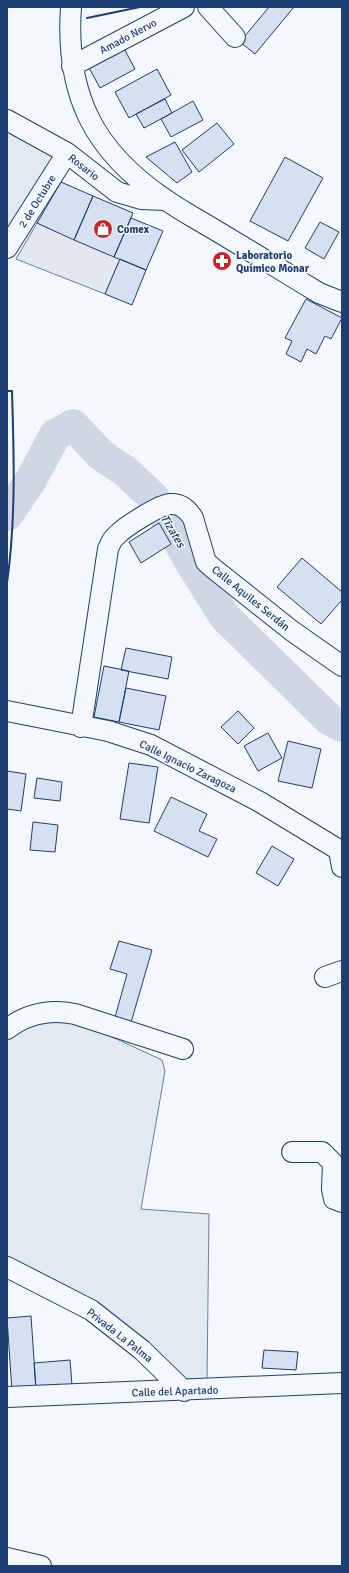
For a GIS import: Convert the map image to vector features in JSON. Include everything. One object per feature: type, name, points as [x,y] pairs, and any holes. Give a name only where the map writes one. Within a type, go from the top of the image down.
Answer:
[{"type":"street","points":[[71,7],[69,35],[72,66],[81,100],[88,117],[100,137],[119,161],[165,200],[319,293],[342,302]]},
{"type":"street","name":"Amado Nervo","points":[[72,66],[184,7]]},
{"type":"street","points":[[208,7],[235,37]]},
{"type":"street","name":"Rosario","points":[[7,120],[67,153],[117,192],[141,199],[165,200]]},
{"type":"street","name":"2 de Octubre","points":[[7,248],[67,153]]},
{"type":"street","name":"Calle Aquiles Serdán","points":[[81,727],[108,549],[117,535],[165,505],[176,504],[186,509],[190,514],[193,518],[206,562],[214,570],[292,631],[342,666]]},
{"type":"street","name":"Calle Ignacio Zaragoza","points":[[7,711],[81,727],[108,731],[151,745],[260,802],[341,856]]},
{"type":"street","points":[[7,1029],[28,1016],[42,1013],[64,1012],[75,1014],[183,1049]]},
{"type":"street","points":[[292,1152],[322,1152],[334,1163],[332,1189],[334,1199],[342,1202]]},
{"type":"street","name":"Privada La Palma","points":[[7,1268],[91,1310],[142,1350],[184,1391]]},
{"type":"street","name":"Calle del Apartado","points":[[7,1398],[342,1383]]},
{"type":"street","points":[[7,1558],[42,1566]]},
{"type":"shaded area","points":[[7,129],[59,157],[7,236]]},
{"type":"shaded area","points":[[37,223],[120,259],[105,294],[16,259]]},
{"type":"shaded area","points":[[44,1020],[84,1024],[162,1060],[165,1071],[141,1209],[209,1214],[207,1381],[180,1378],[7,1261],[7,1036]]},
{"type":"building","points":[[269,7],[294,7],[255,54],[240,42]]},
{"type":"building","points":[[122,45],[135,69],[100,88],[87,64]]},
{"type":"building","points":[[157,69],[171,95],[129,118],[115,92]]},
{"type":"building","points":[[165,99],[172,113],[144,128],[136,114]]},
{"type":"building","points":[[193,101],[203,120],[171,137],[161,119]]},
{"type":"building","points":[[217,123],[234,144],[199,172],[182,150]]},
{"type":"building","points":[[175,142],[192,172],[177,183],[146,157]]},
{"type":"building","points":[[285,157],[323,178],[288,241],[250,221]]},
{"type":"building","points":[[61,182],[93,196],[74,240],[37,223]]},
{"type":"building","name":"Comex","points":[[93,196],[133,213],[114,257],[74,240]]},
{"type":"building","points":[[131,218],[163,231],[146,270],[114,257]]},
{"type":"building","points":[[320,222],[339,232],[324,259],[305,248]]},
{"type":"building","points":[[120,259],[146,270],[132,305],[105,294]]},
{"type":"building","points":[[306,299],[342,318],[331,339],[325,336],[316,354],[307,349],[301,362],[286,354],[292,341],[285,338]]},
{"type":"building","points":[[159,523],[171,544],[141,563],[129,542]]},
{"type":"building","points":[[302,558],[342,592],[342,600],[321,624],[277,587]]},
{"type":"building","points":[[126,648],[172,657],[168,679],[121,670]]},
{"type":"building","points":[[104,666],[129,671],[119,722],[94,717]]},
{"type":"building","points":[[126,688],[166,696],[159,730],[119,722]]},
{"type":"building","points":[[238,711],[254,728],[238,744],[221,727]]},
{"type":"building","points":[[268,733],[282,758],[258,771],[244,746]]},
{"type":"building","points":[[288,741],[321,749],[312,788],[278,781]]},
{"type":"building","points":[[129,763],[158,767],[149,823],[120,819]]},
{"type":"building","points":[[7,771],[26,774],[21,811],[7,809]]},
{"type":"building","points":[[37,778],[62,782],[60,801],[34,798]]},
{"type":"building","points":[[171,797],[207,814],[199,831],[217,839],[208,857],[154,831]]},
{"type":"building","points":[[33,822],[58,825],[55,852],[30,850]]},
{"type":"building","points":[[272,846],[294,859],[278,886],[256,873]]},
{"type":"building","points":[[119,941],[152,950],[130,1026],[114,1021],[127,974],[110,969]]},
{"type":"building","points":[[31,1316],[36,1389],[12,1391],[7,1318]]},
{"type":"building","points":[[264,1350],[298,1352],[296,1370],[262,1368]]},
{"type":"building","points":[[70,1360],[72,1385],[36,1389],[34,1363]]},
{"type":"waterway","name":"Tizates","points":[[7,515],[31,480],[55,435],[73,425],[101,455],[125,471],[153,497],[191,563],[225,617],[330,720],[342,726]]},
{"type":"wall","points":[[87,18],[140,7]]},
{"type":"wall","points":[[7,391],[12,391],[14,463],[12,535],[7,583]]},
{"type":"place","name":"Comex","points":[[103,229]]},
{"type":"place","name":"Laboratorio Químico Monar","points":[[222,261]]}]
